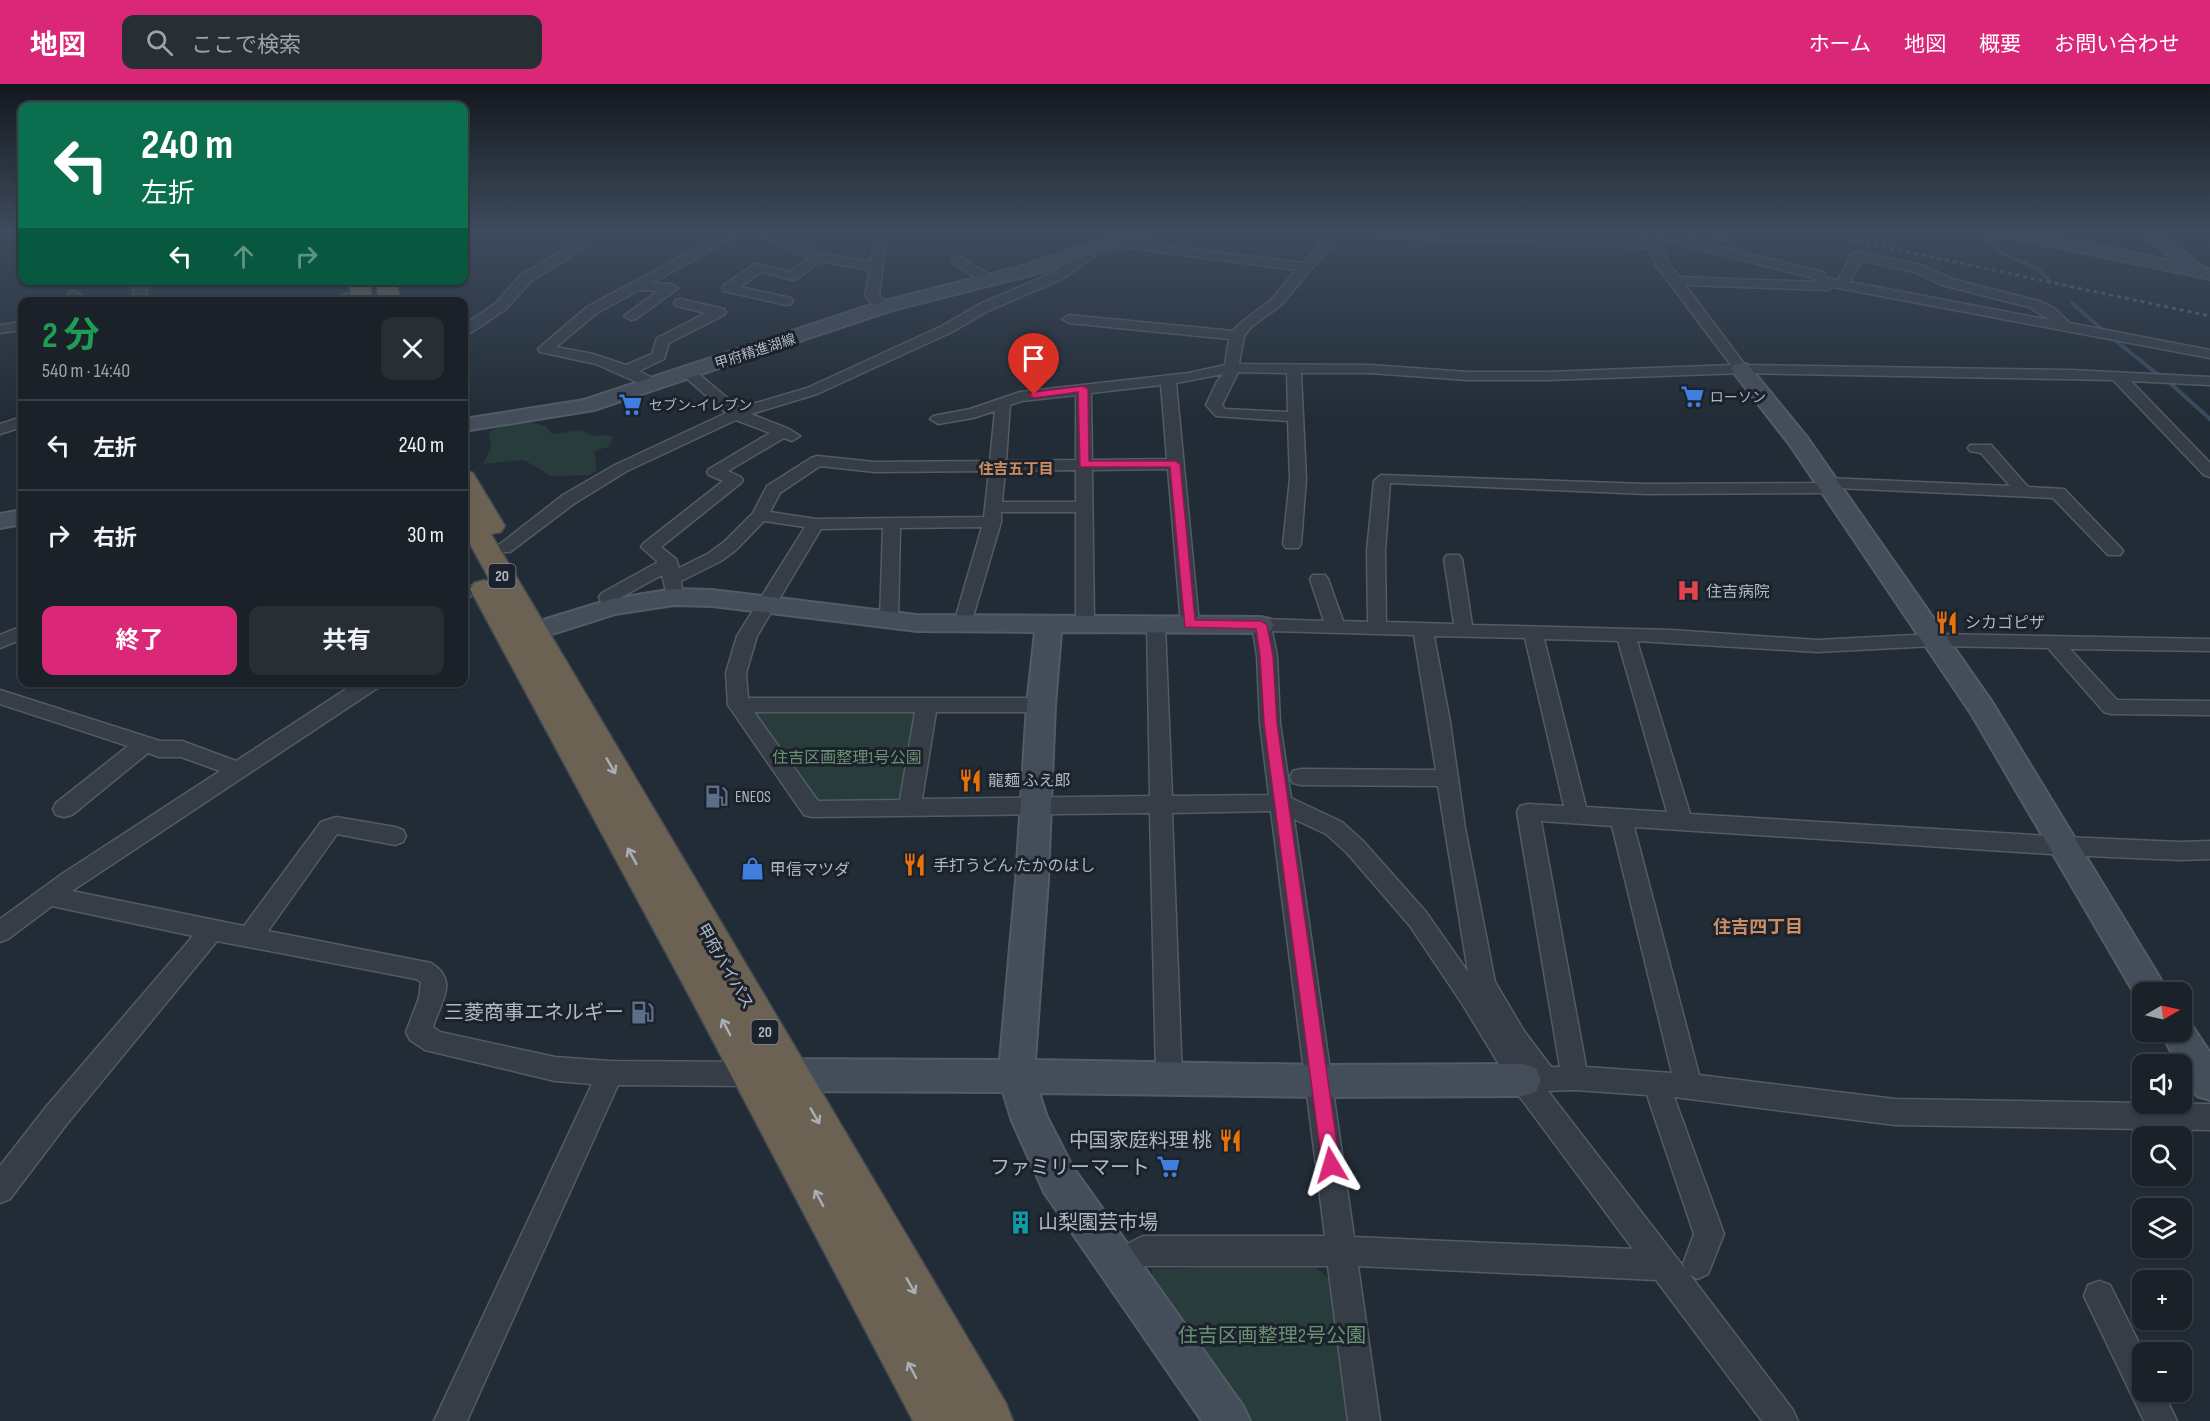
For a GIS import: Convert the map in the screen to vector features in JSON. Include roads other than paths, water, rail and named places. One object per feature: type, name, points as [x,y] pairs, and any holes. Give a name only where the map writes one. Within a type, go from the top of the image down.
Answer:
[{"type":"highway","points":[[468,485],[504,548],[537,640]]},
{"type":"highway","name":"甲府バイパス","points":[[468,517],[537,640],[571,720],[752,1074],[939,1421]]},
{"type":"highway","name":"甲府バイパス","points":[[468,557],[537,640]]},
{"type":"highway","points":[[468,597],[516,682],[571,720]]},
{"type":"highway","name":"甲府バイパス","points":[[571,720],[791,1076],[988,1421]]},
{"type":"street","points":[[468,328],[501,306],[513,292]]},
{"type":"street","points":[[623,292],[592,310],[545,349],[604,361],[628,370],[655,385]]},
{"type":"street","points":[[631,316],[666,292]]},
{"type":"street","points":[[748,292],[786,301]]},
{"type":"street","points":[[873,292],[872,296],[883,307]]},
{"type":"street","name":"甲府精進湖線","points":[[468,424],[587,406],[883,307],[940,292]]},
{"type":"street","points":[[504,548],[569,499],[621,468],[736,414],[812,391],[947,329],[983,308],[1019,292]]},
{"type":"street","points":[[1283,292],[1276,302],[1246,324],[1237,336],[1234,344],[1233,368],[1214,405],[1221,413],[1295,417]]},
{"type":"street","points":[[1684,292],[1798,441],[1982,709],[2145,982]]},
{"type":"street","points":[[1945,292],[2066,327],[2210,354]]},
{"type":"street","points":[[1986,292],[2042,307],[2066,327]]},
{"type":"street","points":[[628,370],[659,356],[662,341],[719,312],[681,303]]},
{"type":"street","points":[[1069,319],[1237,336]]},
{"type":"street","points":[[0,329],[18,327]]},
{"type":"street","points":[[938,419],[973,413],[1020,397],[1168,380],[1233,368],[1370,369],[1515,376],[1741,369],[2209,381]]},
{"type":"street","points":[[1292,544],[1298,479],[1294,368]]},
{"type":"street","points":[[689,373],[736,414],[788,434],[715,472],[735,480],[650,547],[672,580],[712,598],[890,621],[1261,625],[1533,632],[1722,638],[1817,646],[1934,640],[2210,645]]},
{"type":"street","points":[[2118,377],[2210,472]]},
{"type":"street","points":[[1168,380],[1190,624]]},
{"type":"street","points":[[1083,389],[1085,623]]},
{"type":"street","points":[[963,622],[993,514],[1003,402]]},
{"type":"street","points":[[0,429],[18,423]]},
{"type":"street","points":[[1976,448],[1985,448],[2024,492]]},
{"type":"street","points":[[537,640],[672,580],[715,557],[730,546],[759,515],[773,490],[817,461],[875,467],[1175,464]]},
{"type":"street","points":[[1377,628],[1376,551],[1382,481],[1387,478],[1646,489],[1829,486],[2058,492],[2114,551]]},
{"type":"street","points":[[759,515],[816,524],[892,522],[1085,507]]},
{"type":"street","points":[[0,521],[18,518]]},
{"type":"street","points":[[890,621],[892,522]]},
{"type":"street","points":[[816,524],[747,636],[736,673],[738,705],[812,809],[1281,803],[1334,828],[1356,847],[1418,919],[1663,1265],[1782,1421]]},
{"type":"street","points":[[1453,559],[1464,631]]},
{"type":"street","points":[[1319,579],[1336,627]]},
{"type":"street","points":[[612,607],[608,597],[672,580]]},
{"type":"street","points":[[1049,624],[1041,705],[1016,1077],[1029,1121],[1058,1179],[1228,1421]]},
{"type":"street","points":[[1156,624],[1169,1077]]},
{"type":"street","points":[[1261,625],[1267,656],[1270,723],[1364,1421]]},
{"type":"street","points":[[1423,630],[1440,722],[1446,778],[1483,984],[1515,1039],[1534,1080]]},
{"type":"street","points":[[1533,632],[1576,815]]},
{"type":"street","points":[[0,642],[18,635]]},
{"type":"street","points":[[1626,635],[1681,821]]},
{"type":"street","points":[[2053,642],[2078,671],[2090,680],[2111,706],[2210,708]]},
{"type":"street","points":[[0,932],[70,880],[364,687]]},
{"type":"street","points":[[0,697],[159,749],[182,749],[238,770]]},
{"type":"street","points":[[909,809],[927,704]]},
{"type":"street","points":[[738,705],[1041,705]]},
{"type":"street","points":[[64,809],[145,744]]},
{"type":"street","points":[[1301,777],[1446,778]]},
{"type":"street","points":[[1575,1078],[1528,812],[2065,846],[2180,851],[2210,849]]},
{"type":"street","points":[[1621,818],[1689,1086]]},
{"type":"street","points":[[250,937],[329,828],[336,825],[395,836]]},
{"type":"street","points":[[49,896],[422,970],[433,977],[433,989],[431,1002],[419,1022],[419,1032],[434,1042],[555,1069],[609,1073],[1169,1077],[1320,1082],[1575,1078],[1689,1086],[1895,1112],[2210,1117]]},
{"type":"street","points":[[2,1184],[212,930]]},
{"type":"street","points":[[2183,1042],[2210,1084]]},
{"type":"street","points":[[450,1421],[609,1073]]},
{"type":"street","points":[[1656,1083],[1709,1234],[1698,1264]]},
{"type":"street","points":[[1117,1264],[1143,1251],[1342,1251],[1663,1265]]},
{"type":"street","points":[[2099,1296],[2132,1363]]},
{"type":"street","points":[[2151,1402],[2160,1421]]},
{"type":"waterway","points":[[2072,303],[2104,331]]},
{"type":"waterway","points":[[2116,341],[2161,377]]},
{"type":"waterway","points":[[2170,383],[2210,419]]},
{"type":"railway","points":[[2099,292],[2210,316]]},
{"type":"place","name":"ローソン","points":[[1692,397]]},
{"type":"place","name":"セブン-イレブン","points":[[631,405]]},
{"type":"place","name":"住吉病院","points":[[1688,591]]},
{"type":"place","name":"シカゴピザ","points":[[1947,622]]},
{"type":"place","name":"龍麺 ふえ郎","points":[[970,780]]},
{"type":"place","name":"ENEOS","points":[[717,796]]},
{"type":"place","name":"手打うどん たかのはし","points":[[915,865]]},
{"type":"place","name":"甲信マツダ","points":[[752,869]]},
{"type":"place","name":"三菱商事エネルギー","points":[[642,1012]]},
{"type":"place","name":"中国家庭料理 桃","points":[[1230,1140]]},
{"type":"place","name":"ファミリーマート","points":[[1168,1167]]},
{"type":"place","name":"山梨園芸市場","points":[[1020,1222]]},
{"type":"district","name":"住吉五丁目","points":[[1016,469]]},
{"type":"district","name":"住吉四丁目","points":[[1758,927]]},
{"type":"park label","name":"住吉区画整理1号公園","points":[[847,757]]},
{"type":"park label","name":"住吉区画整理2号公園","points":[[1272,1335]]}]
